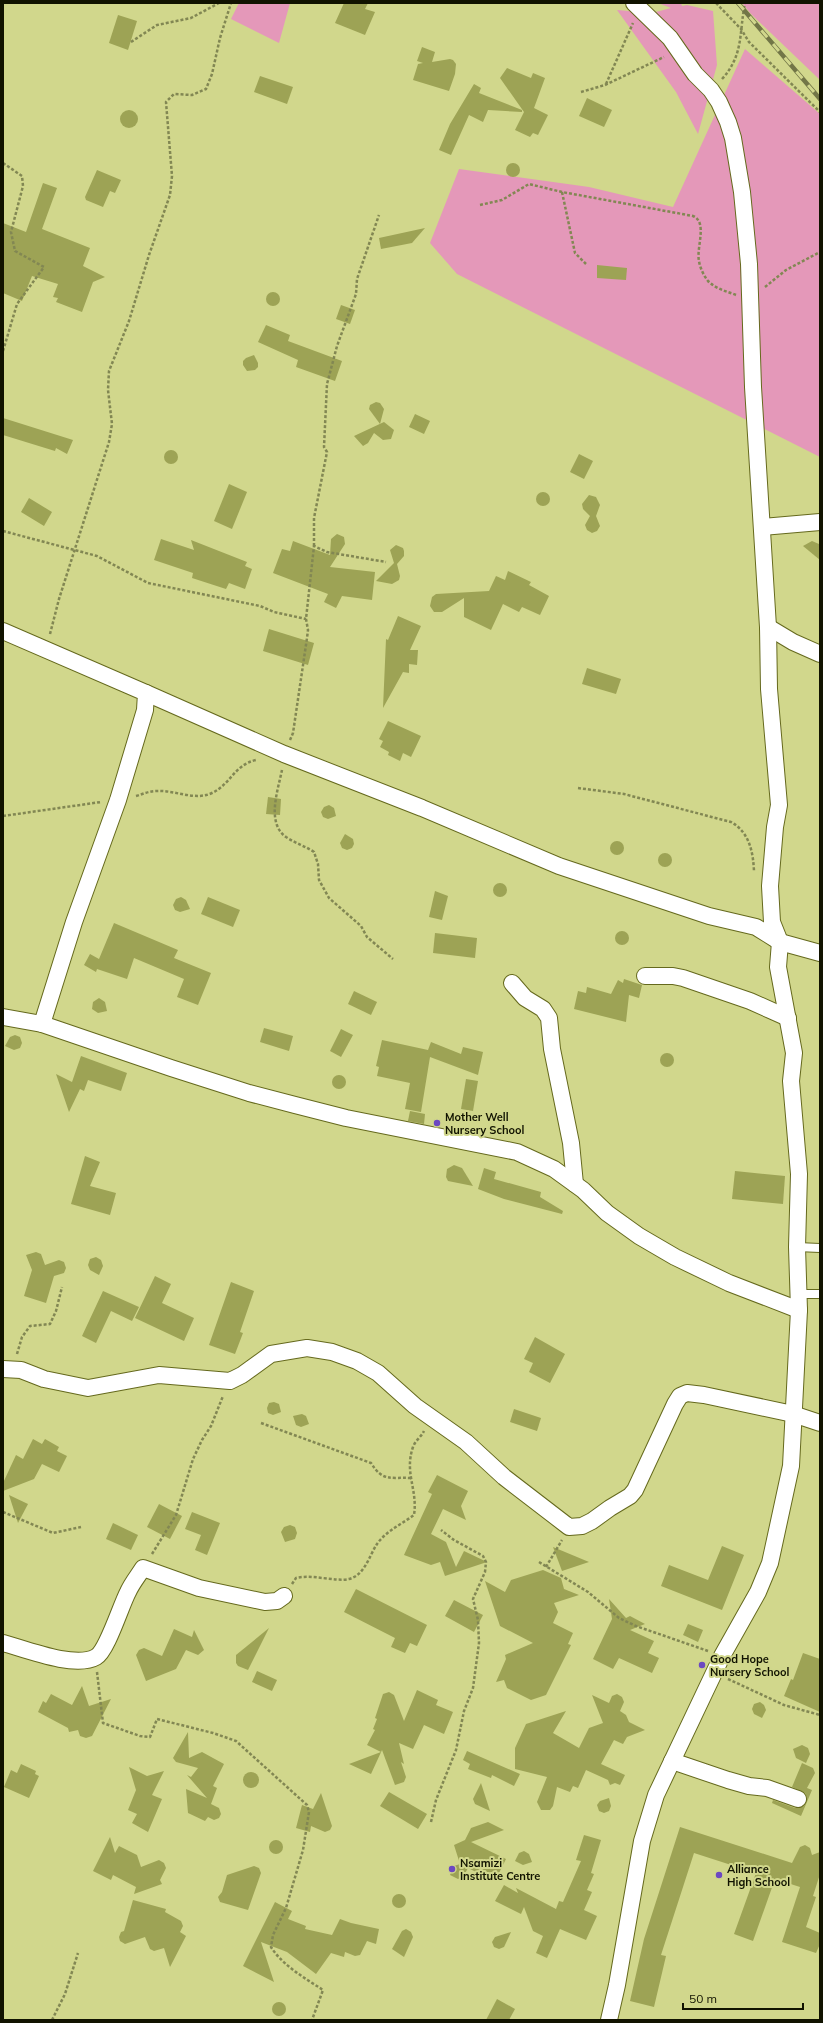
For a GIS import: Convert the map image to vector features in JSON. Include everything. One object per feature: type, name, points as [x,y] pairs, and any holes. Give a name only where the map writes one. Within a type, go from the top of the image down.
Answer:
[{"type":"street","points":[[609,2020],[642,1841],[656,1795],[714,1672],[758,1592],[770,1564],[791,1466],[799,1310],[797,1247],[799,1174],[791,1081],[794,1053],[778,967],[780,942],[772,922],[770,886],[779,805],[769,689],[768,626],[753,387],[749,264],[742,192],[733,138],[728,122],[711,90],[695,74],[679,50],[658,24],[637,5]]},
{"type":"street","points":[[762,526],[820,522]]},
{"type":"street","points":[[768,626],[793,642],[820,654]]},
{"type":"street","points":[[3,631],[284,754],[422,808],[559,866],[709,916],[756,927],[767,932],[780,942],[820,953]]},
{"type":"street","points":[[42,1024],[74,922],[118,800],[145,710],[146,693]]},
{"type":"street","points":[[645,976],[673,976],[683,978],[750,1001],[788,1018]]},
{"type":"street","points":[[512,984],[525,998],[543,1009],[549,1018],[552,1049],[571,1143],[575,1184]]},
{"type":"street","points":[[3,1017],[42,1024],[134,1056],[249,1093],[346,1118],[517,1152],[554,1169],[575,1184],[607,1213],[639,1236],[675,1257],[729,1283],[799,1310]]},
{"type":"street","points":[[3,1370],[21,1370],[44,1378],[88,1388],[160,1375],[230,1381],[242,1376],[271,1354],[307,1348],[332,1352],[357,1361],[378,1373],[431,1419],[466,1442],[504,1476],[554,1517],[569,1527],[582,1526],[592,1521],[630,1496],[635,1490],[675,1404],[683,1394],[704,1395],[793,1414],[820,1423]]},
{"type":"street","points":[[3,1643],[63,1659],[80,1660],[96,1657],[104,1647],[128,1592],[143,1568],[199,1588],[265,1602],[277,1601],[284,1596]]},
{"type":"street","points":[[672,1761],[728,1780],[749,1786],[768,1788],[798,1799]]},
{"type":"lane","points":[[797,1247],[820,1248]]},
{"type":"lane","points":[[798,1294],[820,1294]]},
{"type":"path","points":[[131,42],[157,25],[191,18],[219,3]]},
{"type":"path","points":[[46,650],[59,599],[109,442],[112,424],[108,390],[109,371],[129,321],[170,195],[172,176],[166,102],[174,94],[192,95],[206,89],[212,74],[220,38],[231,3]]},
{"type":"path","points":[[716,3],[741,29],[749,42],[820,112]]},
{"type":"path","points":[[711,90],[731,69],[737,55],[745,3]]},
{"type":"path","points":[[605,85],[637,5]]},
{"type":"path","points":[[581,92],[605,85],[679,50]]},
{"type":"path","points":[[3,163],[22,176],[23,186],[11,232],[15,251],[44,267],[17,304],[3,351]]},
{"type":"path","points":[[480,205],[502,200],[529,184],[562,192],[697,217],[701,223],[699,261],[704,275],[718,288],[750,300],[748,297],[757,294],[786,270],[820,252]]},
{"type":"path","points":[[562,192],[575,253],[586,264]]},
{"type":"path","points":[[379,215],[357,279],[356,294],[337,346],[327,384],[324,447],[327,452],[314,518],[314,546],[306,619],[308,630],[293,733],[284,754],[275,816],[278,828],[286,837],[314,852],[318,864],[319,880],[329,898],[362,926],[368,937],[393,959]]},
{"type":"path","points":[[3,531],[76,549],[97,556],[148,583],[260,606],[274,612],[306,619]]},
{"type":"path","points":[[314,546],[327,552],[386,562]]},
{"type":"path","points":[[3,816],[118,800],[158,791],[198,797],[212,793],[224,784],[238,768],[246,762],[284,754]]},
{"type":"path","points":[[578,788],[624,794],[731,822],[744,831],[754,860],[754,873]]},
{"type":"path","points":[[21,1370],[17,1355],[22,1337],[30,1326],[50,1324],[56,1311],[62,1287]]},
{"type":"path","points":[[143,1568],[176,1515],[193,1459],[211,1426],[230,1381]]},
{"type":"path","points":[[284,1596],[296,1578],[304,1576],[349,1579],[362,1572],[378,1542],[386,1534],[414,1515],[416,1504],[409,1467],[413,1445],[423,1434],[431,1419]]},
{"type":"path","points":[[261,1423],[371,1463],[377,1473],[385,1478],[411,1478]]},
{"type":"path","points":[[3,1512],[53,1533],[82,1527]]},
{"type":"path","points":[[546,1567],[569,1527]]},
{"type":"path","points":[[432,1822],[436,1800],[456,1750],[464,1711],[473,1688],[479,1643],[478,1620],[473,1599],[485,1572],[486,1562],[483,1556],[454,1540],[441,1530]]},
{"type":"path","points":[[539,1562],[588,1592],[625,1621],[722,1656]]},
{"type":"path","points":[[96,1657],[103,1723],[140,1736],[150,1737],[157,1719],[213,1733],[236,1741],[307,1804],[309,1812],[303,1850],[286,1908],[273,1935],[271,1947],[276,1955],[299,1975],[323,1990],[312,2020]]},
{"type":"path","points":[[714,1672],[784,1705],[820,1715]]},
{"type":"path","points":[[52,2020],[65,1994],[78,1953]]},
{"type":"shaded area","points":[[239,3],[290,3],[279,43],[231,19]]},
{"type":"shaded area","points":[[658,3],[681,3],[682,6],[687,5],[713,11],[717,65],[698,134],[676,92],[617,10],[652,13],[671,8]]},
{"type":"shaded area","points":[[742,3],[820,3],[820,80],[751,14]]},
{"type":"shaded area","points":[[745,49],[820,114],[820,457],[457,274],[430,243],[459,169],[589,187],[673,207]]},
{"type":"building","points":[[344,3],[368,3],[365,9],[375,12],[365,35],[335,23]]},
{"type":"building","points":[[118,15],[137,21],[128,50],[109,43]]},
{"type":"building","points":[[422,47],[435,52],[432,62],[450,59],[456,64],[455,74],[449,91],[413,80],[418,64],[423,63],[417,61]]},
{"type":"building","points":[[507,68],[531,78],[533,73],[545,78],[534,108],[548,115],[538,135],[533,133],[530,137],[515,130],[524,112],[500,78]]},
{"type":"building","points":[[260,76],[293,87],[287,104],[254,92]]},
{"type":"building","points":[[474,84],[481,88],[479,93],[522,110],[522,112],[488,110],[483,122],[469,115],[451,155],[439,150],[450,124]]},
{"type":"building","points":[[587,98],[612,110],[604,127],[579,116]]},
{"type":"building","points":[[125,110],[133,110],[138,115],[136,126],[133,128],[125,128],[120,123],[120,115]]},
{"type":"building","points":[[513,163],[518,165],[520,170],[518,175],[513,177],[508,175],[506,170],[508,165]]},
{"type":"building","points":[[97,170],[121,180],[115,193],[110,191],[103,207],[86,200],[85,197]]},
{"type":"building","points":[[43,183],[57,188],[42,229],[90,248],[83,266],[105,277],[93,282],[82,312],[56,302],[58,298],[53,297],[58,284],[32,276],[22,301],[3,293],[3,223],[26,232]]},
{"type":"building","points":[[425,228],[412,243],[381,249],[379,238]]},
{"type":"building","points":[[597,265],[627,268],[626,280],[597,278]]},
{"type":"building","points":[[270,292],[276,292],[280,296],[280,302],[276,306],[270,306],[266,302],[266,296]]},
{"type":"building","points":[[341,305],[355,310],[350,324],[336,319]]},
{"type":"building","points":[[266,325],[290,335],[288,341],[342,361],[335,381],[296,367],[298,360],[258,342]]},
{"type":"building","points":[[254,355],[258,363],[258,367],[255,370],[247,371],[243,365],[243,361]]},
{"type":"building","points":[[376,402],[380,403],[384,409],[380,424],[369,409],[370,405]]},
{"type":"building","points":[[415,414],[430,421],[424,434],[409,427]]},
{"type":"building","points":[[3,418],[73,440],[67,454],[56,448],[55,451],[3,435]]},
{"type":"building","points":[[384,422],[394,430],[391,439],[383,440],[374,433],[368,443],[363,446],[354,436]]},
{"type":"building","points":[[171,450],[176,452],[178,457],[176,462],[171,464],[166,462],[164,457],[166,452]]},
{"type":"building","points":[[579,454],[593,461],[584,479],[570,472]]},
{"type":"building","points":[[229,484],[247,492],[232,529],[214,521]]},
{"type":"building","points":[[543,492],[548,494],[550,499],[548,504],[543,506],[538,504],[536,499],[538,494]]},
{"type":"building","points":[[589,495],[596,497],[600,505],[596,516],[600,526],[597,531],[592,533],[587,530],[585,525],[590,516],[583,509],[582,504]]},
{"type":"building","points":[[29,498],[52,512],[44,526],[21,512]]},
{"type":"building","points":[[337,534],[344,537],[345,544],[330,567],[375,572],[372,600],[342,596],[336,608],[324,602],[328,594],[273,573],[282,549],[290,551],[293,541],[330,555],[331,539]]},
{"type":"building","points":[[161,539],[194,550],[191,540],[247,562],[245,566],[252,569],[245,589],[229,583],[226,589],[192,578],[193,573],[154,560]]},
{"type":"building","points":[[812,541],[819,544],[820,560],[803,546]]},
{"type":"building","points":[[396,545],[403,548],[404,551],[404,556],[397,564],[400,576],[399,580],[392,584],[376,581],[394,563],[390,550]]},
{"type":"building","points":[[508,571],[531,582],[529,585],[549,596],[540,615],[522,607],[519,612],[503,604],[491,630],[464,617],[464,598],[442,612],[434,612],[430,606],[432,597],[436,594],[489,591],[496,576],[505,580]]},
{"type":"building","points":[[398,616],[421,626],[410,650],[418,650],[417,665],[409,664],[409,673],[403,672],[383,708],[386,639],[388,640]]},
{"type":"building","points":[[269,629],[314,643],[308,665],[263,651]]},
{"type":"building","points":[[587,668],[621,679],[616,694],[582,684]]},
{"type":"building","points":[[388,721],[421,736],[411,757],[403,753],[400,761],[388,755],[389,752],[380,747],[383,741],[379,739]]},
{"type":"building","points":[[268,797],[281,799],[280,815],[266,814]]},
{"type":"building","points":[[329,805],[334,808],[336,816],[328,819],[323,817],[321,812],[324,807]]},
{"type":"building","points":[[345,834],[353,839],[354,844],[352,848],[347,850],[342,848],[340,843]]},
{"type":"building","points":[[617,841],[622,843],[624,848],[622,853],[617,855],[612,853],[610,848],[612,843]]},
{"type":"building","points":[[662,853],[668,853],[672,857],[672,863],[668,867],[662,867],[658,863],[658,857]]},
{"type":"building","points":[[497,883],[503,883],[507,887],[507,893],[503,897],[497,897],[493,893],[493,887]]},
{"type":"building","points":[[435,891],[448,896],[442,920],[429,917]]},
{"type":"building","points":[[181,897],[186,900],[190,909],[180,912],[175,910],[173,905],[176,899]]},
{"type":"building","points":[[208,897],[240,910],[233,927],[201,914]]},
{"type":"building","points":[[114,923],[178,950],[174,958],[211,973],[198,1005],[177,997],[184,979],[134,958],[127,979],[97,969],[96,972],[84,965],[90,954],[99,959]]},
{"type":"building","points":[[622,931],[627,933],[629,938],[627,943],[622,945],[617,943],[615,938],[617,933]]},
{"type":"building","points":[[435,933],[477,938],[475,958],[433,953]]},
{"type":"building","points":[[624,979],[642,985],[639,998],[629,995],[626,1022],[574,1009],[578,991],[586,993],[587,987],[611,994],[618,980],[623,983]]},
{"type":"building","points":[[354,991],[377,1002],[371,1015],[348,1004]]},
{"type":"building","points":[[99,998],[105,1002],[107,1011],[98,1013],[92,1009],[93,1002]]},
{"type":"building","points":[[264,1028],[293,1036],[289,1051],[260,1042]]},
{"type":"building","points":[[341,1029],[353,1035],[341,1057],[330,1051]]},
{"type":"building","points":[[15,1035],[20,1037],[22,1043],[20,1048],[14,1050],[5,1046],[10,1037]]},
{"type":"building","points":[[382,1040],[428,1050],[431,1042],[461,1054],[463,1047],[483,1052],[478,1075],[430,1057],[421,1112],[405,1109],[410,1083],[377,1076],[379,1067],[376,1066]]},
{"type":"building","points":[[667,1053],[672,1055],[674,1060],[672,1065],[667,1067],[662,1065],[660,1060],[662,1055]]},
{"type":"building","points":[[81,1056],[127,1073],[121,1091],[88,1080],[84,1091],[80,1089],[69,1112],[56,1074],[72,1082]]},
{"type":"building","points":[[339,1075],[344,1077],[346,1082],[344,1087],[339,1089],[334,1087],[332,1082],[334,1077]]},
{"type":"building","points":[[466,1079],[478,1081],[473,1111],[461,1109]]},
{"type":"building","points":[[410,1111],[425,1114],[424,1124],[408,1121]]},
{"type":"building","points":[[85,1156],[100,1162],[90,1186],[116,1193],[110,1215],[71,1204]]},
{"type":"building","points":[[454,1165],[462,1168],[473,1186],[448,1181],[446,1177],[447,1169]]},
{"type":"building","points":[[484,1168],[496,1172],[494,1179],[541,1192],[540,1197],[563,1211],[562,1214],[504,1199],[478,1189]]},
{"type":"building","points":[[735,1171],[785,1176],[783,1204],[732,1199]]},
{"type":"building","points":[[36,1252],[41,1254],[45,1265],[59,1260],[64,1262],[66,1268],[64,1273],[54,1276],[46,1303],[24,1296],[32,1270],[26,1255]]},
{"type":"building","points":[[96,1257],[101,1260],[103,1266],[99,1275],[90,1270],[88,1265],[90,1259]]},
{"type":"building","points":[[155,1276],[171,1284],[162,1303],[194,1318],[184,1341],[135,1318]]},
{"type":"building","points":[[231,1282],[254,1291],[240,1332],[243,1333],[235,1354],[209,1345]]},
{"type":"building","points":[[103,1291],[139,1307],[132,1321],[111,1311],[96,1343],[82,1336]]},
{"type":"building","points":[[535,1337],[565,1354],[550,1383],[529,1372],[533,1363],[524,1359]]},
{"type":"building","points":[[274,1402],[279,1404],[281,1412],[273,1415],[268,1413],[267,1408],[269,1403]]},
{"type":"building","points":[[514,1409],[541,1418],[537,1431],[510,1422]]},
{"type":"building","points":[[302,1414],[306,1416],[309,1424],[301,1427],[296,1425],[293,1416]]},
{"type":"building","points":[[33,1439],[42,1444],[45,1439],[59,1447],[57,1451],[67,1456],[59,1472],[42,1464],[34,1479],[3,1491],[3,1483],[16,1455],[23,1459]]},
{"type":"building","points":[[437,1475],[468,1491],[461,1506],[466,1520],[443,1509],[431,1534],[446,1542],[456,1567],[464,1551],[487,1562],[445,1576],[440,1562],[431,1565],[404,1555],[432,1494],[428,1492]]},
{"type":"building","points":[[9,1495],[28,1504],[18,1523]]},
{"type":"building","points":[[159,1504],[182,1516],[170,1539],[147,1527]]},
{"type":"building","points":[[192,1512],[220,1523],[207,1555],[195,1550],[201,1535],[185,1529]]},
{"type":"building","points":[[113,1523],[138,1535],[131,1550],[106,1539]]},
{"type":"building","points":[[290,1525],[295,1527],[297,1533],[295,1539],[285,1542],[281,1532],[284,1527]]},
{"type":"building","points":[[722,1546],[744,1555],[722,1610],[661,1586],[669,1565],[708,1580]]},
{"type":"building","points":[[553,1547],[589,1562],[562,1571]]},
{"type":"building","points":[[543,1570],[561,1578],[564,1589],[579,1595],[554,1603],[558,1612],[553,1623],[573,1633],[568,1644],[571,1645],[546,1695],[531,1700],[507,1688],[504,1680],[496,1682],[506,1659],[505,1655],[533,1643],[500,1626],[485,1581],[505,1592],[511,1580]]},
{"type":"building","points":[[356,1589],[427,1625],[417,1646],[410,1643],[405,1653],[391,1647],[395,1638],[344,1612]]},
{"type":"building","points":[[609,1599],[626,1618],[630,1616],[645,1624],[630,1630],[654,1641],[648,1653],[659,1658],[652,1673],[619,1658],[613,1669],[593,1659],[612,1619]]},
{"type":"building","points":[[454,1600],[483,1615],[474,1632],[445,1616]]},
{"type":"building","points":[[688,1624],[703,1630],[698,1642],[683,1635]]},
{"type":"building","points":[[269,1628],[248,1670],[238,1666],[236,1663],[236,1655]]},
{"type":"building","points":[[174,1629],[192,1637],[194,1630],[204,1650],[198,1655],[186,1650],[176,1669],[146,1681],[136,1655],[139,1650],[144,1648],[162,1656]]},
{"type":"building","points":[[803,1653],[820,1659],[820,1712],[784,1696],[791,1679],[793,1680]]},
{"type":"building","points":[[257,1671],[277,1680],[272,1691],[252,1682]]},
{"type":"building","points":[[82,1686],[89,1706],[111,1699],[92,1736],[86,1738],[80,1736],[78,1730],[69,1732],[68,1728],[38,1712],[43,1701],[46,1703],[51,1694],[72,1705]]},
{"type":"building","points":[[417,1690],[438,1700],[436,1705],[453,1712],[444,1734],[424,1725],[413,1749],[399,1743],[404,1764],[401,1762],[406,1777],[404,1782],[395,1785],[382,1750],[371,1774],[349,1764],[381,1752],[367,1745],[375,1730],[373,1729],[377,1719],[375,1718],[383,1694],[389,1692],[394,1695],[404,1721]]},
{"type":"building","points":[[617,1694],[622,1697],[624,1702],[620,1711],[626,1715],[629,1722],[645,1730],[627,1737],[623,1744],[614,1740],[601,1764],[625,1775],[620,1785],[615,1783],[610,1785],[608,1780],[586,1770],[578,1788],[573,1786],[570,1792],[557,1787],[553,1806],[550,1810],[541,1810],[537,1802],[547,1777],[515,1769],[515,1748],[526,1724],[566,1711],[553,1733],[579,1748],[589,1728],[603,1723],[592,1695],[609,1703],[612,1696]]},
{"type":"building","points":[[760,1702],[764,1705],[766,1710],[762,1718],[754,1714],[752,1709],[754,1704]]},
{"type":"building","points":[[188,1732],[189,1758],[202,1752],[224,1764],[213,1786],[217,1788],[211,1804],[219,1808],[221,1814],[219,1818],[214,1820],[208,1817],[205,1821],[188,1813],[186,1789],[207,1798],[187,1775],[191,1777],[198,1768],[176,1762],[173,1758]]},
{"type":"building","points":[[802,1745],[808,1748],[810,1754],[806,1763],[796,1758],[793,1749]]},
{"type":"building","points":[[467,1751],[520,1774],[514,1786],[492,1775],[491,1778],[468,1769],[470,1764],[463,1760]]},
{"type":"building","points":[[802,1763],[813,1768],[815,1773],[807,1788],[812,1790],[801,1816],[772,1803],[773,1800],[795,1808],[804,1806],[807,1798],[805,1793],[792,1787]]},
{"type":"building","points":[[21,1764],[36,1771],[35,1774],[39,1776],[29,1798],[4,1787],[11,1770],[17,1773]]},
{"type":"building","points":[[129,1767],[147,1776],[164,1771],[152,1795],[162,1799],[148,1832],[132,1823],[137,1814],[128,1810],[136,1790]]},
{"type":"building","points":[[251,1772],[257,1774],[259,1780],[257,1786],[251,1788],[245,1786],[243,1780],[245,1774]]},
{"type":"building","points":[[481,1783],[490,1811],[475,1804],[473,1799]]},
{"type":"building","points":[[389,1792],[427,1814],[418,1829],[380,1806]]},
{"type":"building","points":[[321,1793],[332,1826],[330,1830],[325,1832],[311,1826],[310,1832],[296,1828],[302,1805],[313,1809]]},
{"type":"building","points":[[609,1798],[611,1806],[609,1811],[604,1813],[599,1811],[597,1805],[600,1801]]},
{"type":"building","points":[[488,1822],[504,1830],[471,1842],[506,1859],[499,1873],[486,1877],[468,1868],[463,1877],[458,1879],[450,1875],[454,1866],[460,1864],[454,1845],[465,1840],[471,1828]]},
{"type":"building","points":[[680,1827],[792,1863],[800,1847],[805,1845],[810,1848],[812,1855],[820,1852],[820,1874],[813,1896],[816,1897],[806,1927],[820,1933],[820,1944],[816,1953],[782,1942],[800,1887],[775,1879],[753,1941],[734,1934],[756,1873],[694,1853],[661,1955],[666,1956],[654,2007],[630,2001],[644,1939]]},
{"type":"building","points":[[584,1835],[601,1840],[591,1873],[594,1874],[587,1890],[592,1892],[584,1910],[597,1916],[586,1940],[560,1929],[547,1958],[536,1953],[543,1936],[533,1931],[524,1907],[521,1914],[495,1901],[504,1885],[518,1893],[516,1888],[556,1909],[559,1901],[563,1902],[581,1861],[576,1860]]},
{"type":"building","points":[[110,1837],[115,1853],[119,1846],[137,1855],[141,1867],[159,1860],[164,1863],[166,1868],[160,1880],[162,1884],[134,1894],[136,1887],[113,1875],[111,1880],[93,1871]]},
{"type":"building","points":[[276,1840],[281,1842],[283,1847],[281,1852],[276,1854],[271,1852],[269,1847],[271,1842]]},
{"type":"building","points":[[524,1851],[529,1854],[532,1862],[523,1865],[515,1861],[519,1853]]},
{"type":"building","points":[[254,1866],[259,1868],[261,1873],[248,1910],[220,1902],[218,1897],[222,1892],[227,1875]]},
{"type":"building","points":[[396,1894],[402,1894],[406,1898],[406,1904],[402,1908],[396,1908],[392,1904],[392,1898]]},
{"type":"building","points":[[133,1900],[166,1909],[165,1912],[181,1921],[183,1926],[180,1932],[186,1936],[170,1967],[164,1948],[154,1951],[150,1949],[145,1937],[125,1944],[120,1941],[119,1937],[121,1932],[124,1931]]},
{"type":"building","points":[[275,1902],[292,1911],[288,1919],[306,1926],[305,1929],[332,1935],[340,1919],[379,1929],[376,1944],[367,1941],[360,1955],[355,1956],[345,1952],[344,1957],[331,1953],[316,1974],[287,1952],[261,1942],[274,1982],[243,1966]]},
{"type":"building","points":[[406,1929],[411,1932],[413,1937],[404,1957],[392,1949],[402,1931]]},
{"type":"building","points":[[511,1932],[504,1947],[499,1949],[494,1947],[492,1942],[495,1937]]},
{"type":"building","points":[[497,1999],[515,2009],[509,2020],[486,2020]]},
{"type":"building","points":[[279,2002],[284,2004],[286,2009],[284,2014],[279,2016],[274,2014],[272,2009],[274,2004]]},
{"type":"railway","points":[[738,3],[820,99]]},
{"type":"place","name":"Mother Well Nursery School","points":[[437,1123]]},
{"type":"place","name":"Good Hope Nursery School","points":[[702,1665]]},
{"type":"place","name":"Nsamizi Institute Centre","points":[[452,1869]]},
{"type":"place","name":"Alliance High School","points":[[719,1875]]}]
